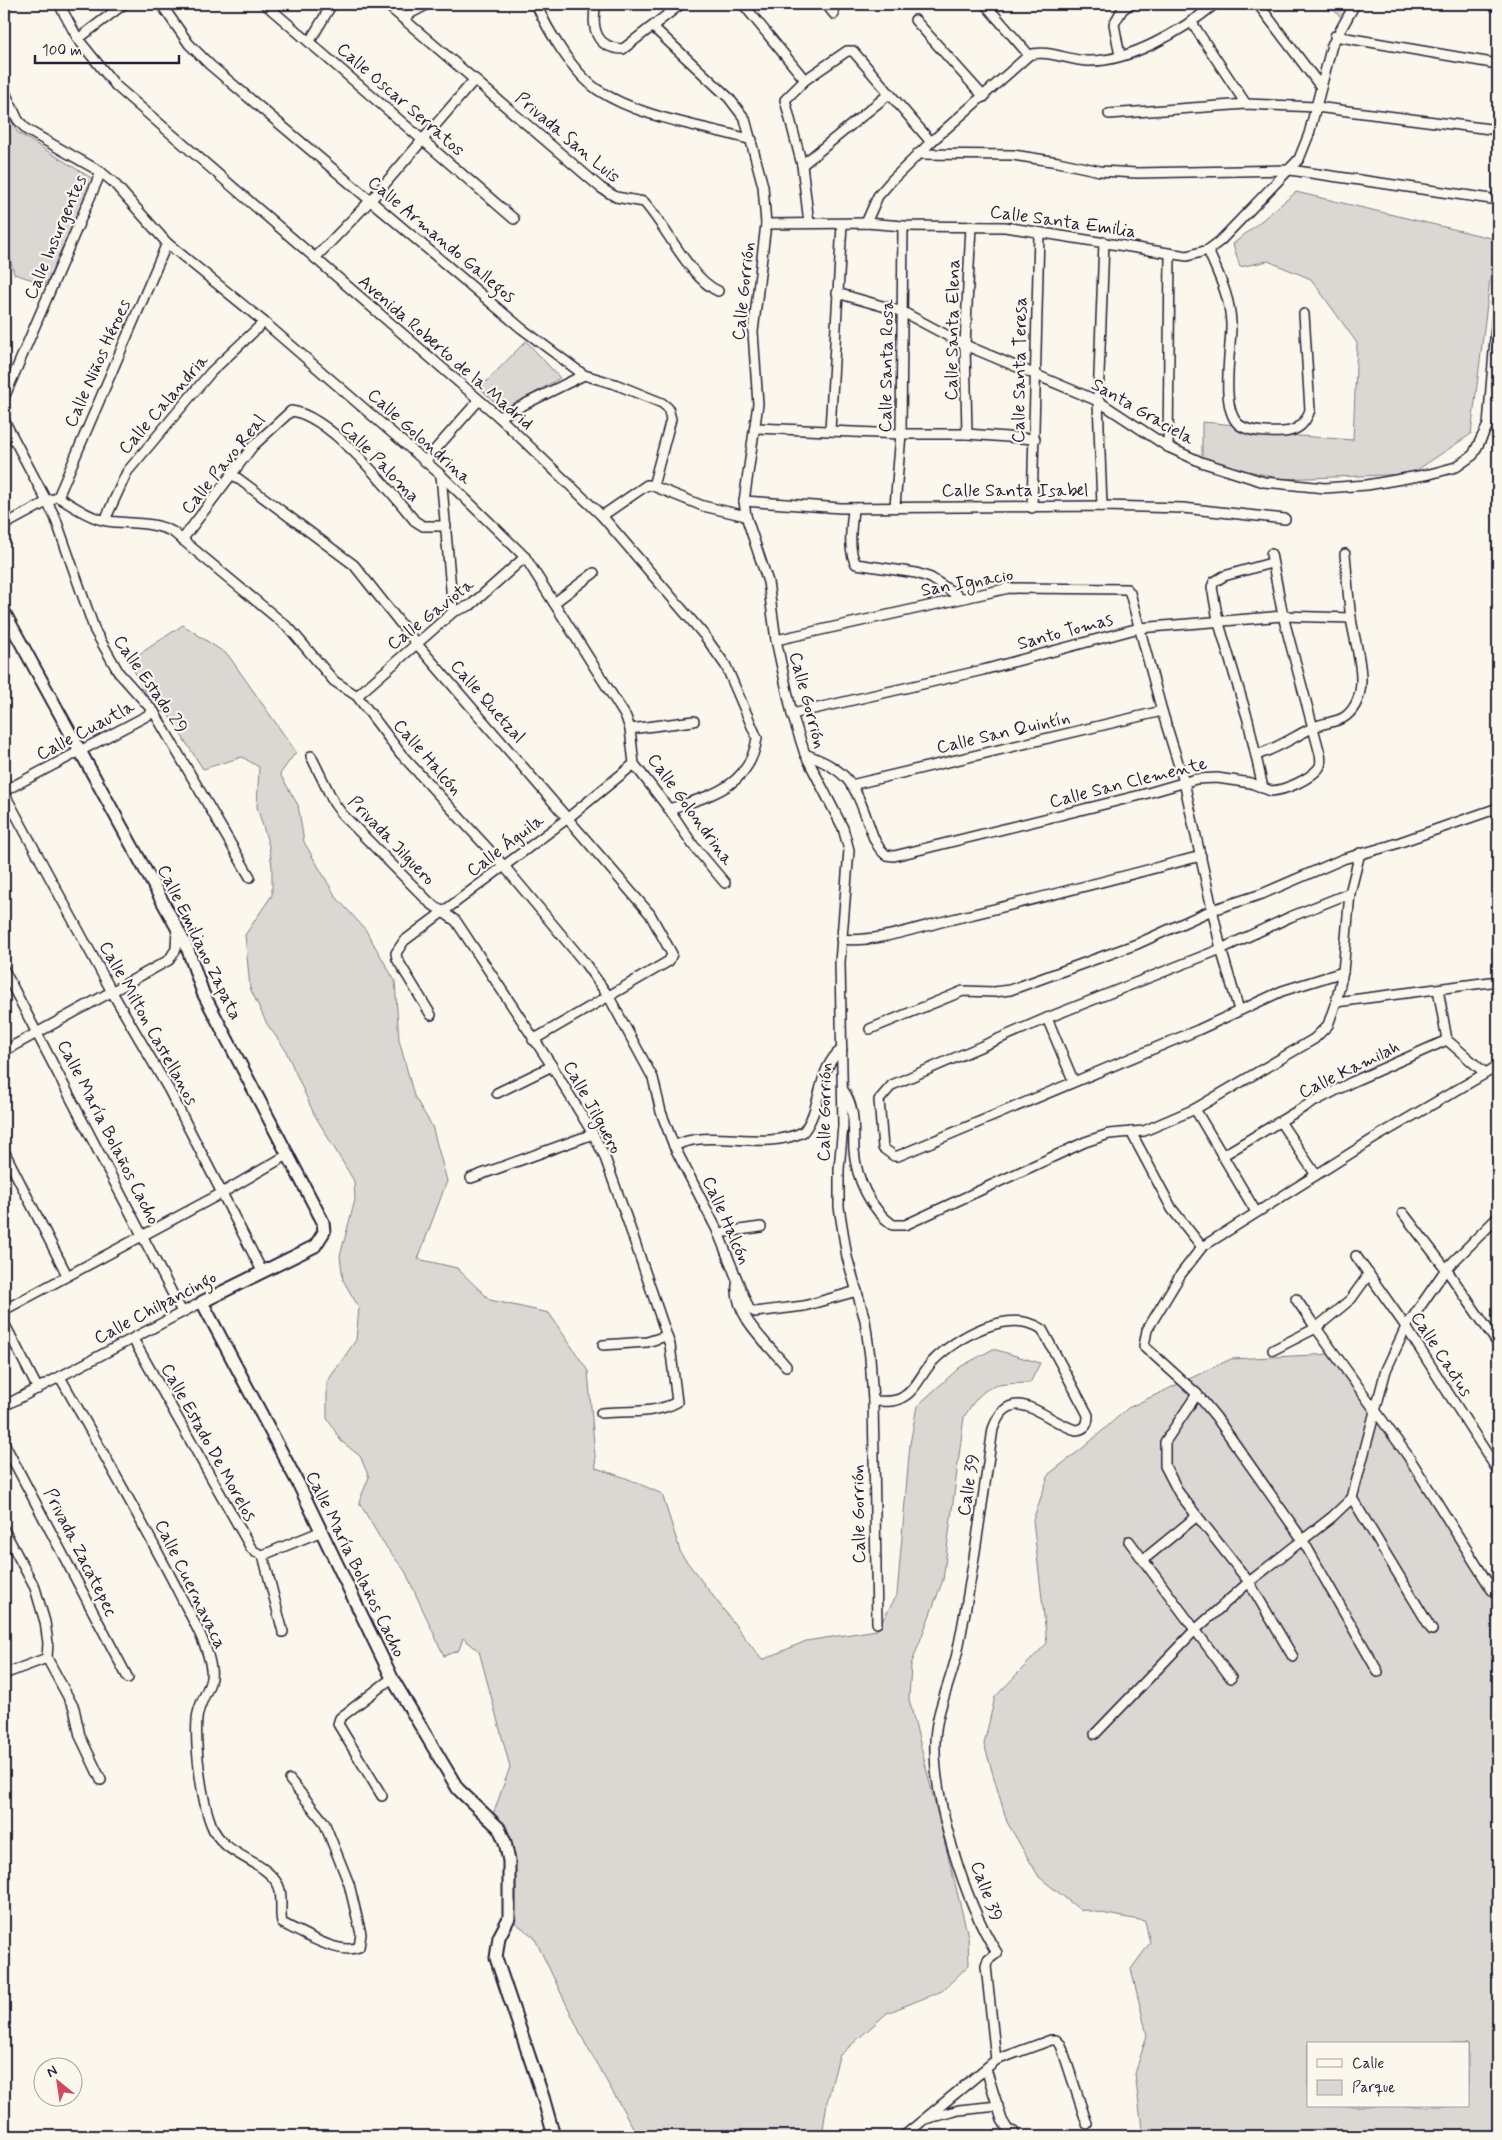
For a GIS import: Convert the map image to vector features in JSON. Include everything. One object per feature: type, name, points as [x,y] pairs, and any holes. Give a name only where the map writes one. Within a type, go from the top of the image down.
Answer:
[{"type":"street","name":"Avenida Roberto de la Madrid","points":[[59,4],[78,39],[116,86],[499,418],[602,516],[704,635],[726,666],[757,738],[750,761],[728,787],[716,794],[669,809]]},
{"type":"street","points":[[78,39],[124,4]]},
{"type":"street","name":"Calle Armando Gallegos","points":[[161,4],[198,54],[521,328],[584,375],[615,384],[662,403],[668,408],[671,419],[653,486]]},
{"type":"street","name":"Calle Oscar Serratos","points":[[265,4],[514,219]]},
{"type":"street","points":[[310,41],[332,4]]},
{"type":"street","name":"Privada San Luis","points":[[386,4],[601,188],[616,197],[644,202],[700,278],[707,286],[718,291]]},
{"type":"street","points":[[402,18],[428,4]]},
{"type":"street","points":[[536,4],[568,59],[596,89],[624,104],[752,140]]},
{"type":"street","points":[[596,4],[594,32],[598,39],[604,44],[623,49],[681,4]]},
{"type":"street","points":[[743,4],[805,80]]},
{"type":"street","points":[[826,4],[834,14]]},
{"type":"street","points":[[985,4],[1029,56]]},
{"type":"street","points":[[1120,56],[1114,24],[1122,10],[1130,4]]},
{"type":"street","points":[[866,223],[878,196],[918,154],[1029,56],[1037,52],[1088,61],[1120,56],[1146,46],[1192,23],[1215,4]]},
{"type":"street","points":[[1258,4],[1321,87]]},
{"type":"street","name":"Calle Santa Emilia","points":[[766,224],[866,223],[902,226],[1005,227],[1187,256],[1208,250],[1233,230],[1299,159],[1309,134],[1335,36],[1355,4]]},
{"type":"street","points":[[1492,4],[1498,6]]},
{"type":"street","points":[[915,20],[984,97]]},
{"type":"street","points":[[1192,23],[1246,104]]},
{"type":"street","name":"Calle Gorrión","points":[[653,27],[739,110],[745,119],[752,140],[763,186],[766,224],[753,332],[758,385],[755,428],[744,501],[746,516],[768,582],[776,640],[792,714],[805,754],[843,828],[848,850],[841,939],[843,1126],[839,1169],[839,1206],[841,1230],[865,1320],[873,1401],[877,1622]]},
{"type":"street","points":[[1335,36],[1498,64]]},
{"type":"street","points":[[809,223],[802,165],[785,100],[805,80],[850,50],[931,142]]},
{"type":"street","points":[[315,258],[370,200],[475,79]]},
{"type":"street","name":"Calle Golondrina","points":[[4,90],[18,120],[27,130],[101,172],[130,199],[167,243],[264,322],[426,460],[525,557],[626,717],[630,729],[634,764],[669,809],[693,846],[725,883]]},
{"type":"street","points":[[802,165],[889,94]]},
{"type":"street","points":[[1108,114],[1246,104],[1316,107],[1498,130]]},
{"type":"street","points":[[918,154],[1013,155],[1100,171],[1137,173],[1290,170],[1498,200]]},
{"type":"street","name":"Calle Insurgentes","points":[[4,398],[101,172]]},
{"type":"street","points":[[830,430],[842,224]]},
{"type":"street","name":"Calle Santa Rosa","points":[[895,506],[901,434],[902,226]]},
{"type":"street","name":"Calle Santa Elena","points":[[967,434],[965,345],[970,226]]},
{"type":"street","name":"Calle Santa Teresa","points":[[1032,508],[1038,233]]},
{"type":"street","points":[[1102,506],[1098,401],[1104,242]]},
{"type":"street","name":"Calle Niños Héroes","points":[[58,497],[167,243]]},
{"type":"street","points":[[1208,250],[1228,296],[1231,323],[1228,390],[1231,412],[1241,426],[1249,429],[1281,432],[1294,431],[1306,420],[1310,410],[1304,314]]},
{"type":"street","points":[[1168,447],[1170,254]]},
{"type":"street","name":"Santa Graciela","points":[[837,293],[903,312],[965,345],[1034,376],[1098,401],[1168,447],[1201,462],[1264,482],[1298,487],[1325,488],[1367,485],[1430,474],[1456,467],[1473,455],[1488,425],[1498,302]]},
{"type":"street","name":"Calle Calandria","points":[[105,520],[127,472],[211,372],[264,322]]},
{"type":"street","points":[[499,418],[584,375]]},
{"type":"street","points":[[426,460],[479,400]]},
{"type":"street","name":"Calle Pavo Real","points":[[182,540],[254,446],[291,411]]},
{"type":"street","name":"Calle Paloma","points":[[291,411],[306,415],[361,459],[415,521],[423,526],[446,526]]},
{"type":"street","name":"Calle Estado 29","points":[[4,420],[47,500],[79,580],[95,631],[120,673],[154,712],[250,877]]},
{"type":"street","points":[[755,428],[901,434],[967,434],[1035,439]]},
{"type":"street","name":"Calle Quetzal","points":[[232,474],[354,565],[416,643],[650,914],[672,954],[671,959],[609,997]]},
{"type":"street","points":[[441,474],[453,612]]},
{"type":"street","points":[[602,516],[642,488],[653,486],[703,506],[746,516]]},
{"type":"street","points":[[4,525],[47,500],[58,497]]},
{"type":"street","name":"Calle Halcón","points":[[58,497],[88,514],[105,520],[167,528],[290,629],[334,681],[357,696],[401,754],[504,866],[572,946],[609,997],[654,1078],[661,1112],[674,1146],[718,1233],[749,1309],[755,1312],[804,1306],[857,1291]]},
{"type":"street","name":"Calle Santa Isabel","points":[[744,501],[853,508],[895,506],[1032,508],[1102,506],[1183,508],[1286,519]]},
{"type":"street","points":[[853,508],[851,540],[853,558],[856,564],[916,573],[931,578],[960,597]]},
{"type":"street","points":[[1256,755],[1274,750],[1314,727],[1346,716],[1358,697],[1362,669],[1351,618],[1345,554]]},
{"type":"street","name":"Calle Gaviota","points":[[357,696],[453,612],[471,606],[525,557]]},
{"type":"street","name":"Calle San Clemente","points":[[805,754],[830,764],[842,773],[852,785],[862,805],[876,844],[886,855],[894,856],[1142,795],[1184,782],[1217,778],[1251,783],[1271,792],[1302,781],[1318,769],[1321,763],[1320,754],[1283,616],[1271,558],[1224,576],[1214,582],[1212,587],[1218,620]]},
{"type":"street","points":[[554,603],[594,573]]},
{"type":"street","name":"San Ignacio","points":[[776,640],[960,597],[1009,588],[1122,588],[1130,592],[1162,711],[1184,782],[1221,949],[1239,1010]]},
{"type":"street","name":"Calle Emiliano Zapata","points":[[4,612],[177,928],[188,950],[203,993],[323,1222],[324,1232],[321,1239]]},
{"type":"street","name":"Santo Tomas","points":[[792,714],[983,670],[1140,628],[1283,616],[1351,618]]},
{"type":"street","points":[[1218,620],[1264,788]]},
{"type":"street","name":"Calle San Quintín","points":[[852,785],[1162,711]]},
{"type":"street","name":"Calle Cuautla","points":[[4,792],[79,750],[154,712]]},
{"type":"street","points":[[630,729],[694,721]]},
{"type":"street","name":"Privada Jilguero","points":[[311,756],[334,803],[342,814],[430,903],[444,911]]},
{"type":"street","name":"Calle Águila","points":[[431,1015],[396,953],[404,941],[568,818],[634,764]]},
{"type":"street","name":"Calle Milton Castellanos","points":[[4,792],[112,992],[169,1090],[262,1271]]},
{"type":"street","points":[[870,1029],[963,991],[994,992],[1010,990],[1137,944],[1212,910],[1262,894],[1360,853],[1389,846],[1498,808]]},
{"type":"street","points":[[843,1089],[850,1098],[854,1152],[858,1172],[876,1210],[893,1225],[905,1225],[1085,1142],[1109,1134],[1144,1131],[1195,1109],[1314,1039],[1328,1025],[1343,972],[1350,893],[1360,853]]},
{"type":"street","points":[[841,939],[857,941],[916,928],[1039,899],[1201,856]]},
{"type":"street","points":[[1343,972],[1282,991],[1198,1030],[1073,1080],[898,1156],[894,1156],[883,1148],[879,1100],[892,1085],[1047,1018],[1221,949],[1290,917],[1350,893]]},
{"type":"street","name":"Calle Jilguero","points":[[444,911],[456,921],[552,1066],[604,1155],[666,1336],[677,1402],[660,1408],[601,1413]]},
{"type":"street","points":[[4,1051],[112,992],[174,955],[177,928]]},
{"type":"street","name":"Calle María Bolaños Cacho","points":[[4,970],[182,1312]]},
{"type":"street","points":[[1336,1002],[1498,981]]},
{"type":"street","points":[[1438,989],[1447,1040],[1484,1073]]},
{"type":"street","points":[[533,1040],[609,997]]},
{"type":"street","points":[[1047,1018],[1073,1080]]},
{"type":"street","name":"Calle Kamilah","points":[[1222,1156],[1352,1082],[1447,1040]]},
{"type":"street","points":[[674,1146],[694,1140],[775,1141],[803,1132],[815,1112],[825,1074],[832,1059],[842,1049]]},
{"type":"street","points":[[497,1092],[552,1066]]},
{"type":"street","points":[[1378,1672],[1302,1538],[1197,1394],[1144,1346],[1147,1330],[1190,1260],[1202,1247],[1316,1175],[1498,1066]]},
{"type":"street","points":[[1195,1109],[1256,1212]]},
{"type":"street","points":[[1281,1123],[1316,1175]]},
{"type":"street","points":[[1130,1132],[1172,1209],[1202,1247]]},
{"type":"street","points":[[471,1178],[593,1134]]},
{"type":"street","points":[[4,1151],[67,1275]]},
{"type":"street","points":[[4,1310],[142,1234],[222,1193],[289,1154]]},
{"type":"street","points":[[1403,1213],[1446,1269],[1498,1344]]},
{"type":"street","points":[[1094,1734],[1194,1632],[1249,1582],[1302,1538],[1332,1517],[1352,1498],[1386,1370],[1406,1327],[1446,1269],[1498,1217]]},
{"type":"street","points":[[718,1233],[761,1227]]},
{"type":"street","name":"Calle Chilpancingo","points":[[4,1406],[133,1340],[182,1312],[315,1246],[321,1239]]},
{"type":"street","name":"Calle Cactus","points":[[1356,1256],[1406,1327],[1498,1471]]},
{"type":"street","points":[[1273,1350],[1316,1328],[1351,1299],[1369,1274]]},
{"type":"street","points":[[737,1283],[736,1296],[744,1314],[786,1366]]},
{"type":"street","points":[[1296,1299],[1408,1456],[1492,1590]]},
{"type":"street","name":"Calle María Bolaños Cacho","points":[[202,1302],[322,1531],[392,1678],[427,1734],[446,1773],[458,1789],[499,1828],[505,1842],[509,1862],[509,1918],[500,1937],[496,1958],[543,2097],[554,2136]]},
{"type":"street","name":"Calle 39","points":[[873,1401],[894,1401],[903,1398],[931,1363],[948,1347],[967,1334],[989,1326],[1021,1321],[1034,1323],[1042,1329],[1088,1415],[1088,1423],[1085,1427],[1076,1430],[1033,1408],[1020,1406],[1005,1409],[998,1415],[993,1429],[958,1651],[943,1700],[935,1740],[940,1798],[947,1824],[980,1925],[997,1953],[988,1960],[986,1966],[996,2060]]},
{"type":"street","points":[[4,1323],[38,1388]]},
{"type":"street","points":[[603,1345],[646,1342],[666,1336]]},
{"type":"street","name":"Calle Estado De Morelos","points":[[133,1340],[251,1548],[263,1555]]},
{"type":"street","name":"Calle Cuernavaca","points":[[60,1377],[143,1523],[196,1627],[210,1660],[211,1677],[196,1718],[202,1786],[211,1824],[221,1841],[268,1873],[278,1884],[281,1893],[279,1912],[282,1924],[324,1943],[350,1951],[359,1947],[361,1934],[349,1884],[324,1822],[290,1780]]},
{"type":"street","points":[[1197,1394],[1165,1442],[1164,1466],[1179,1493],[1249,1582],[1293,1657]]},
{"type":"street","name":"Privada Zacatepec","points":[[4,1443],[128,1678]]},
{"type":"street","points":[[1352,1498],[1432,1630]]},
{"type":"street","points":[[1144,1560],[1197,1516]]},
{"type":"street","points":[[4,1530],[35,1588],[45,1622],[48,1643],[47,1658],[74,1708],[80,1736],[101,1780]]},
{"type":"street","points":[[283,1632],[263,1555],[322,1531]]},
{"type":"street","points":[[1128,1541],[1144,1560],[1194,1632],[1231,1678]]},
{"type":"street","points":[[4,1674],[47,1658]]},
{"type":"street","points":[[382,1796],[338,1724],[340,1718],[392,1678]]},
{"type":"street","points":[[904,2136],[921,2120],[996,2060],[1056,2040],[1061,2045],[1087,2124]]},
{"type":"street","points":[[986,2069],[1005,2126],[1014,2132]]},
{"type":"street","points":[[921,2120],[959,2110],[998,2106]]},
{"type":"green space","points":[[1327,4],[1351,4],[1342,18]]},
{"type":"green space","points":[[4,107],[18,133],[93,179],[46,284],[14,274],[4,234]]},
{"type":"green space","points":[[1296,192],[1495,239],[1471,434],[1411,474],[1282,479],[1202,460],[1202,422],[1236,425],[1247,432],[1353,440],[1357,343],[1311,279],[1268,261],[1240,267],[1233,244]]},
{"type":"green space","points":[[526,341],[560,378],[504,411],[480,388]]},
{"type":"green space","points":[[183,625],[228,655],[296,752],[280,774],[298,805],[304,842],[336,897],[365,929],[395,981],[399,1040],[414,1096],[432,1126],[447,1181],[418,1259],[457,1268],[490,1300],[549,1313],[588,1371],[596,1468],[626,1478],[662,1494],[681,1554],[762,1660],[806,1641],[877,1630],[897,1595],[910,1444],[917,1406],[960,1367],[993,1349],[1040,1363],[1030,1383],[998,1385],[991,1388],[978,1397],[964,1417],[943,1580],[911,1665],[909,1699],[968,1936],[969,1965],[942,1991],[887,2013],[839,2056],[827,2102],[822,2136],[638,2136],[587,2047],[534,1937],[509,1918],[509,1861],[491,1820],[510,1767],[479,1651],[463,1638],[459,1650],[444,1656],[405,1571],[383,1543],[359,1502],[369,1477],[360,1456],[341,1441],[327,1418],[327,1382],[356,1340],[359,1308],[343,1280],[340,1256],[355,1200],[354,1181],[314,1114],[285,1049],[267,1024],[250,988],[245,935],[272,895],[272,866],[269,846],[257,807],[259,767],[242,757],[203,769],[167,713],[154,709],[129,661]]},
{"type":"green space","points":[[1334,1354],[1358,1381],[1498,1587],[1498,2136],[1143,2136],[1135,2074],[1147,2035],[1131,1969],[1150,1943],[1145,1921],[1079,1909],[1039,1877],[1007,1822],[984,1744],[995,1697],[1047,1643],[1033,1520],[1049,1474],[1084,1447],[1128,1408],[1231,1359]]}]
